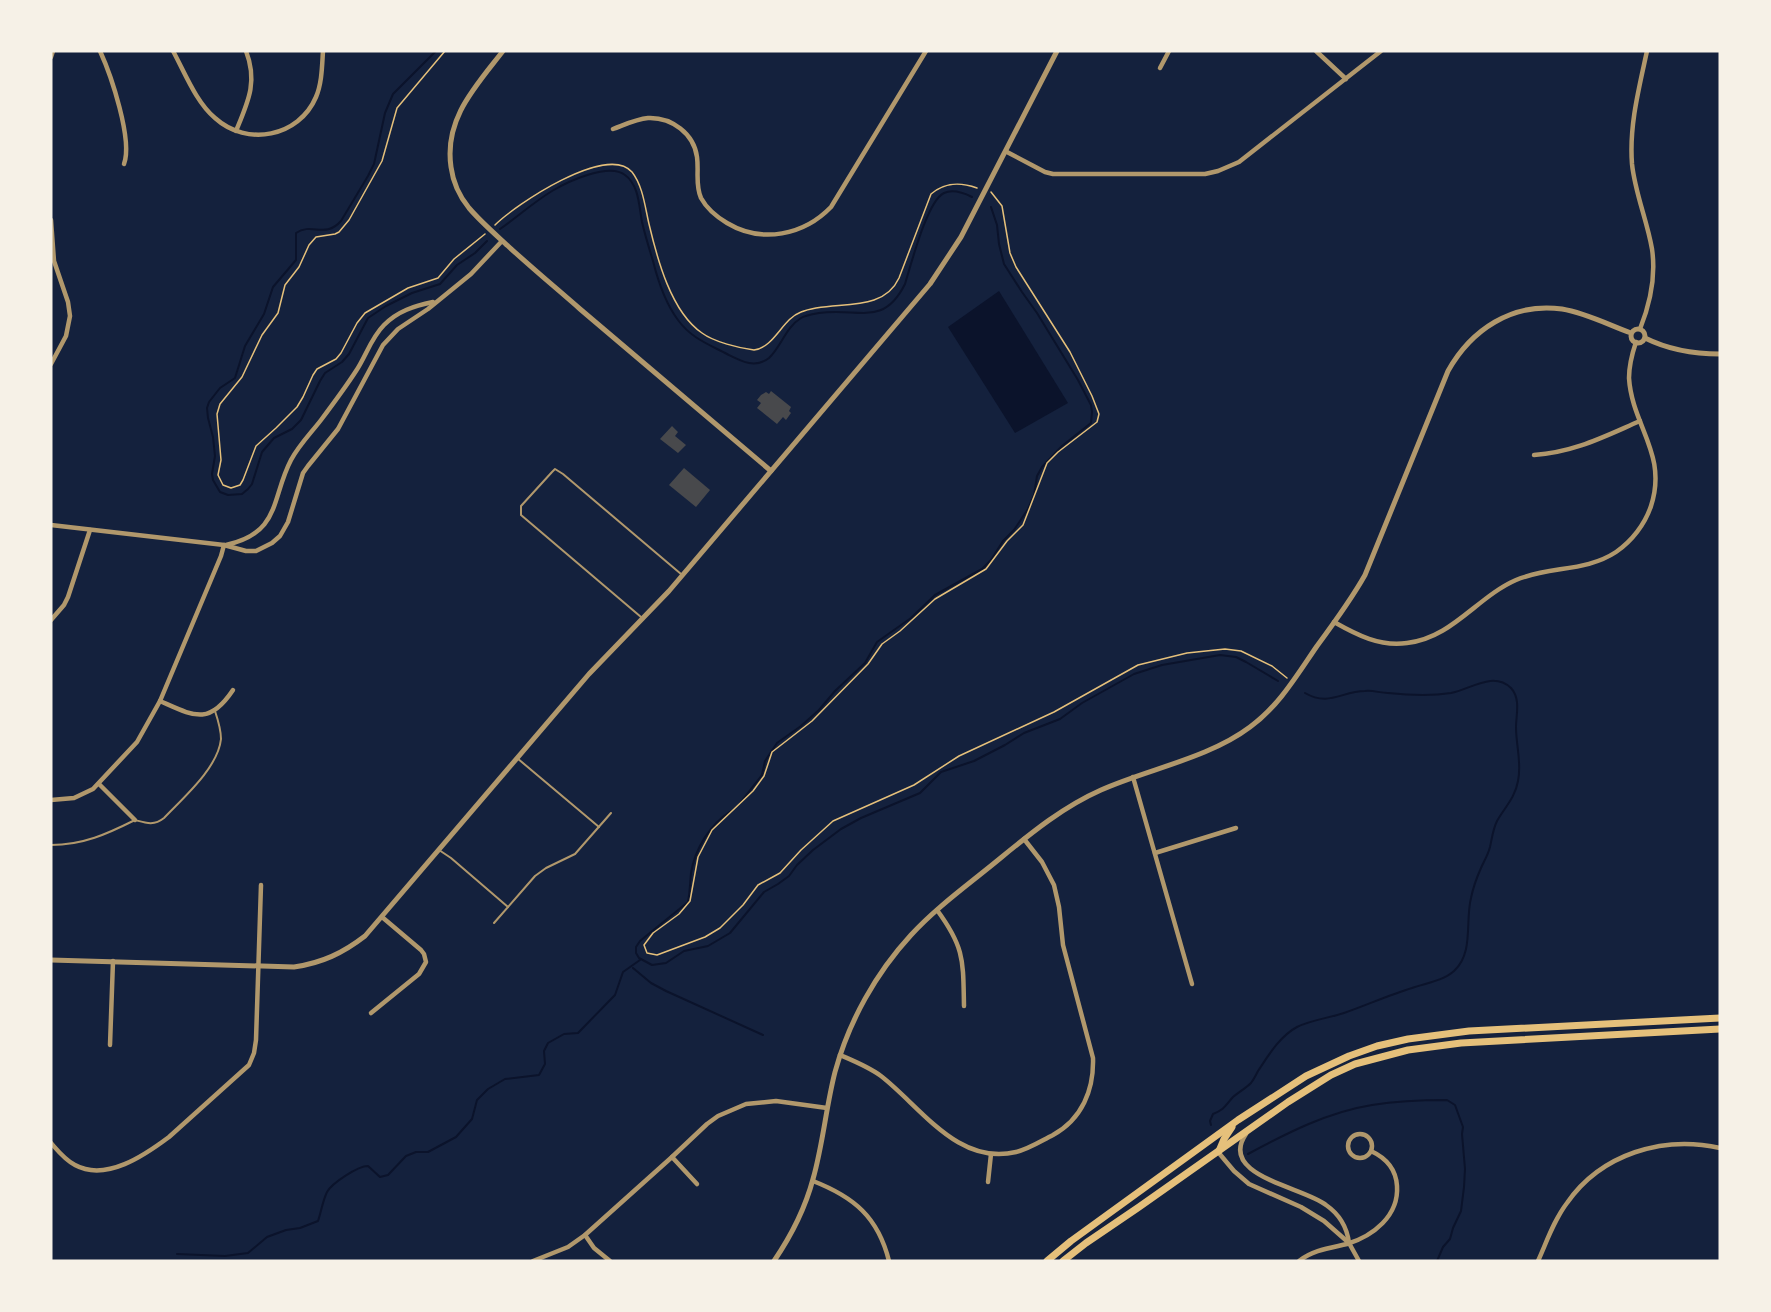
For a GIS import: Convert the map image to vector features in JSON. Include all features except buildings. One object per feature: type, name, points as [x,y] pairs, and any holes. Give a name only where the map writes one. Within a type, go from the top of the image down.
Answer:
[{"type":"main road","points":[[1047,1261],[1071,1241],[1238,1120],[1306,1076],[1333,1062],[1377,1046],[1408,1039],[1468,1031],[1720,1018]]},
{"type":"main road","points":[[1064,1261],[1086,1243],[1296,1096],[1355,1064],[1408,1050],[1461,1042],[1720,1029]]},
{"type":"main road","points":[[1218,1152],[1227,1133],[1238,1120]]},
{"type":"street","points":[[51,57],[53,51]]},
{"type":"street","points":[[100,51],[119,107],[126,148],[124,164]]},
{"type":"street","points":[[173,51],[209,112],[220,123],[236,131],[252,135],[270,134],[288,128],[302,118],[316,96],[321,80],[323,51]]},
{"type":"street","points":[[236,131],[251,89],[252,71],[246,51]]},
{"type":"street","points":[[502,51],[463,105],[455,121],[450,143],[451,166],[456,186],[468,206],[502,241],[771,471]]},
{"type":"street","points":[[613,129],[650,118],[669,122],[679,127],[687,133],[696,150],[698,190],[700,197],[711,212],[731,225],[755,234],[780,234],[795,231],[822,217],[839,197],[926,51]]},
{"type":"street","points":[[51,960],[294,967],[323,961],[365,936],[588,674],[644,619],[683,575],[930,284],[962,237],[1057,51]]},
{"type":"street","points":[[1160,68],[1169,51]]},
{"type":"street","points":[[1316,51],[1346,79]]},
{"type":"street","points":[[1006,152],[1053,174],[1205,174],[1218,171],[1239,162],[1381,51]]},
{"type":"street","points":[[1641,329],[1650,302],[1653,264],[1652,247],[1634,176],[1632,143],[1634,116],[1647,51]]},
{"type":"street","points":[[51,220],[54,261],[68,302],[70,316],[66,336],[51,364]]},
{"type":"street","points":[[51,525],[224,545],[246,551],[256,551],[272,543],[280,536],[288,522],[303,473],[338,429],[383,345],[398,329],[428,309],[471,274],[502,241]]},
{"type":"street","points":[[224,545],[250,536],[271,515],[295,452],[346,386],[384,325],[405,309],[435,302]]},
{"type":"street","points":[[774,1261],[798,1220],[813,1181],[840,1055],[855,1017],[876,980],[898,950],[937,910],[1071,805],[1102,789],[1206,751],[1241,733],[1270,710],[1292,682],[1365,575],[1448,371],[1470,340],[1487,326],[1509,315],[1549,308],[1575,312],[1631,333]]},
{"type":"street","points":[[1631,333],[1641,329]]},
{"type":"street","points":[[1641,329],[1645,338]]},
{"type":"street","points":[[1631,333],[1632,339],[1636,342]]},
{"type":"street","points":[[1636,342],[1641,342],[1645,338]]},
{"type":"street","points":[[1645,338],[1675,350],[1697,354],[1720,354]]},
{"type":"street","points":[[1334,622],[1365,638],[1379,642],[1392,644],[1420,641],[1447,630],[1486,598],[1516,581],[1548,571],[1592,564],[1618,551],[1637,533],[1644,521],[1654,495],[1656,482],[1654,455],[1636,410],[1629,381],[1630,365],[1636,342]]},
{"type":"street","points":[[1534,454],[1570,450],[1640,421]]},
{"type":"street","points":[[51,620],[68,597],[90,530]]},
{"type":"street","points":[[51,800],[74,798],[99,784],[138,742],[160,702],[224,545]]},
{"type":"street","points":[[160,702],[189,713],[202,714],[215,711],[225,703],[233,690]]},
{"type":"street","points":[[1133,777],[1192,984]]},
{"type":"street","points":[[99,784],[135,820]]},
{"type":"street","points":[[1155,853],[1236,828]]},
{"type":"street","points":[[840,1055],[863,1065],[882,1077],[952,1139],[975,1151],[991,1154],[1016,1152],[1028,1148],[1068,1125],[1083,1107],[1089,1095],[1094,1071],[1091,1048],[1063,945],[1059,906],[1054,885],[1042,862],[1024,840]]},
{"type":"street","points":[[51,1143],[70,1162],[81,1168],[104,1169],[121,1165],[157,1146],[249,1065],[255,1048],[261,885]]},
{"type":"street","points":[[937,910],[956,938],[960,949],[964,1006]]},
{"type":"street","points":[[371,1013],[419,974],[426,962],[421,950],[382,917]]},
{"type":"street","points":[[110,1045],[113,961]]},
{"type":"street","points":[[533,1261],[568,1247],[585,1235],[707,1124],[725,1113],[747,1104],[783,1101],[827,1108]]},
{"type":"street","points":[[1249,1129],[1242,1140],[1239,1153],[1242,1162],[1268,1179],[1326,1204],[1340,1218],[1346,1229],[1349,1243],[1359,1261]]},
{"type":"street","points":[[1359,1134],[1367,1136],[1371,1143],[1371,1151],[1366,1157],[1354,1157],[1348,1151],[1349,1140],[1359,1134]]},
{"type":"street","points":[[1538,1261],[1558,1217],[1568,1202],[1590,1177],[1602,1168],[1633,1152],[1650,1147],[1683,1143],[1720,1148]]},
{"type":"street","points":[[1299,1261],[1314,1253],[1365,1236],[1386,1221],[1397,1196],[1395,1175],[1385,1159],[1371,1151]]},
{"type":"street","points":[[1218,1152],[1244,1180],[1317,1215],[1349,1243]]},
{"type":"street","points":[[988,1182],[991,1154]]},
{"type":"street","points":[[672,1157],[697,1184]]},
{"type":"street","points":[[813,1181],[845,1197],[863,1211],[879,1232],[889,1261]]},
{"type":"street","points":[[585,1235],[594,1248],[610,1261]]},
{"type":"lane","points":[[644,619],[523,519],[521,506],[544,480],[552,472],[559,470],[683,575]]},
{"type":"lane","points":[[51,845],[91,840],[135,820],[149,824],[159,822],[200,780],[217,752],[220,730],[215,711]]},
{"type":"lane","points":[[517,758],[599,827]]},
{"type":"lane","points":[[494,923],[535,876],[575,854],[611,813]]},
{"type":"lane","points":[[439,850],[452,858],[508,907]]},
{"type":"path","points":[[445,51],[397,108],[386,153],[350,220],[339,232],[316,237],[309,245],[299,267],[285,285],[278,313],[266,328],[242,377],[220,404],[217,414],[221,460],[218,476],[223,485],[231,488],[240,485],[256,446],[297,408],[317,369],[341,354],[357,323],[365,313],[408,288],[438,278],[454,259],[514,209],[540,191],[566,177],[586,170],[616,165],[628,168],[634,175],[640,189],[658,259],[681,311],[694,326],[707,336],[754,350],[768,343],[798,312],[866,302],[889,294],[899,278],[931,194],[941,187],[956,184],[986,190],[995,195],[1002,206],[1010,253],[1016,267],[1070,352],[1099,414],[1097,422],[1047,463],[1023,525],[1007,541],[986,569],[935,598],[900,631],[882,644],[868,664],[812,721],[772,752],[764,776],[753,791],[712,830],[698,857],[690,901],[679,914],[652,933],[644,945],[647,953],[657,955],[705,937],[720,928],[758,885],[780,873],[833,821],[914,785],[959,756],[1054,712],[1138,665],[1187,653],[1241,651],[1272,666],[1292,682]]},
{"type":"water","points":[[999,291],[1068,403],[1015,433],[948,327]]},
{"type":"waterway","points":[[436,51],[393,94],[385,113],[374,164],[341,221],[329,229],[308,229],[296,233],[296,260],[273,287],[264,314],[245,346],[235,378],[220,388],[209,402],[208,418],[215,456],[212,474],[220,492],[228,495],[242,494],[248,489],[252,484],[262,452],[274,438],[292,429],[301,420],[325,373],[342,362],[349,354],[368,318],[412,293],[440,284],[457,265],[475,253],[487,241]]},
{"type":"waterway","points":[[500,229],[545,195],[577,179],[609,171],[625,175],[636,190],[643,227],[657,276],[674,314],[688,332],[700,340],[748,363],[758,363],[769,358],[791,326],[803,317],[833,312],[868,313],[888,306],[897,298],[905,284],[920,234],[938,198],[951,191],[972,197]]},
{"type":"waterway","points":[[740,803],[762,775],[765,761],[777,743],[819,710],[835,691],[865,663],[877,642],[911,618],[935,595],[982,569],[991,560],[1028,509],[1034,495],[1037,476],[1042,467],[1062,446],[1091,423],[1091,405],[1078,380],[1004,264],[997,225],[991,207]]},
{"type":"waterway","points":[[731,811],[716,823],[700,846],[691,873],[688,902],[640,941],[636,947],[639,958],[652,965],[666,963],[684,951],[708,946],[730,933],[764,892],[789,876],[813,850],[841,829],[920,793],[941,772],[974,761],[1024,733],[1060,719],[1082,703],[1134,674],[1162,665],[1220,655],[1236,657],[1278,681]]},
{"type":"waterway","points":[[1211,1125],[1213,1114],[1222,1109],[1251,1083],[1275,1047],[1297,1027],[1440,979],[1454,971],[1460,964],[1467,946],[1469,907],[1475,883],[1489,850],[1496,824],[1517,787],[1519,768],[1516,734],[1517,702],[1514,692],[1504,683],[1489,681],[1459,691],[1436,695],[1368,691],[1321,699],[1305,693]]},
{"type":"waterway","points":[[177,1254],[225,1256],[248,1253],[267,1237],[318,1221],[327,1192],[334,1184],[352,1172],[368,1166],[380,1177],[388,1175],[406,1156],[416,1152],[428,1152],[456,1137],[472,1119],[477,1100],[488,1089],[505,1079],[539,1075],[545,1064],[544,1051],[548,1043],[564,1034],[578,1033],[615,995],[623,972],[640,960]]},
{"type":"waterway","points":[[633,968],[651,983],[666,991],[763,1035]]},
{"type":"waterway","points":[[1248,1154],[1308,1124],[1356,1108],[1400,1102],[1447,1100],[1455,1105],[1463,1127],[1464,1187],[1461,1211],[1450,1239],[1443,1247],[1437,1261]]}]
